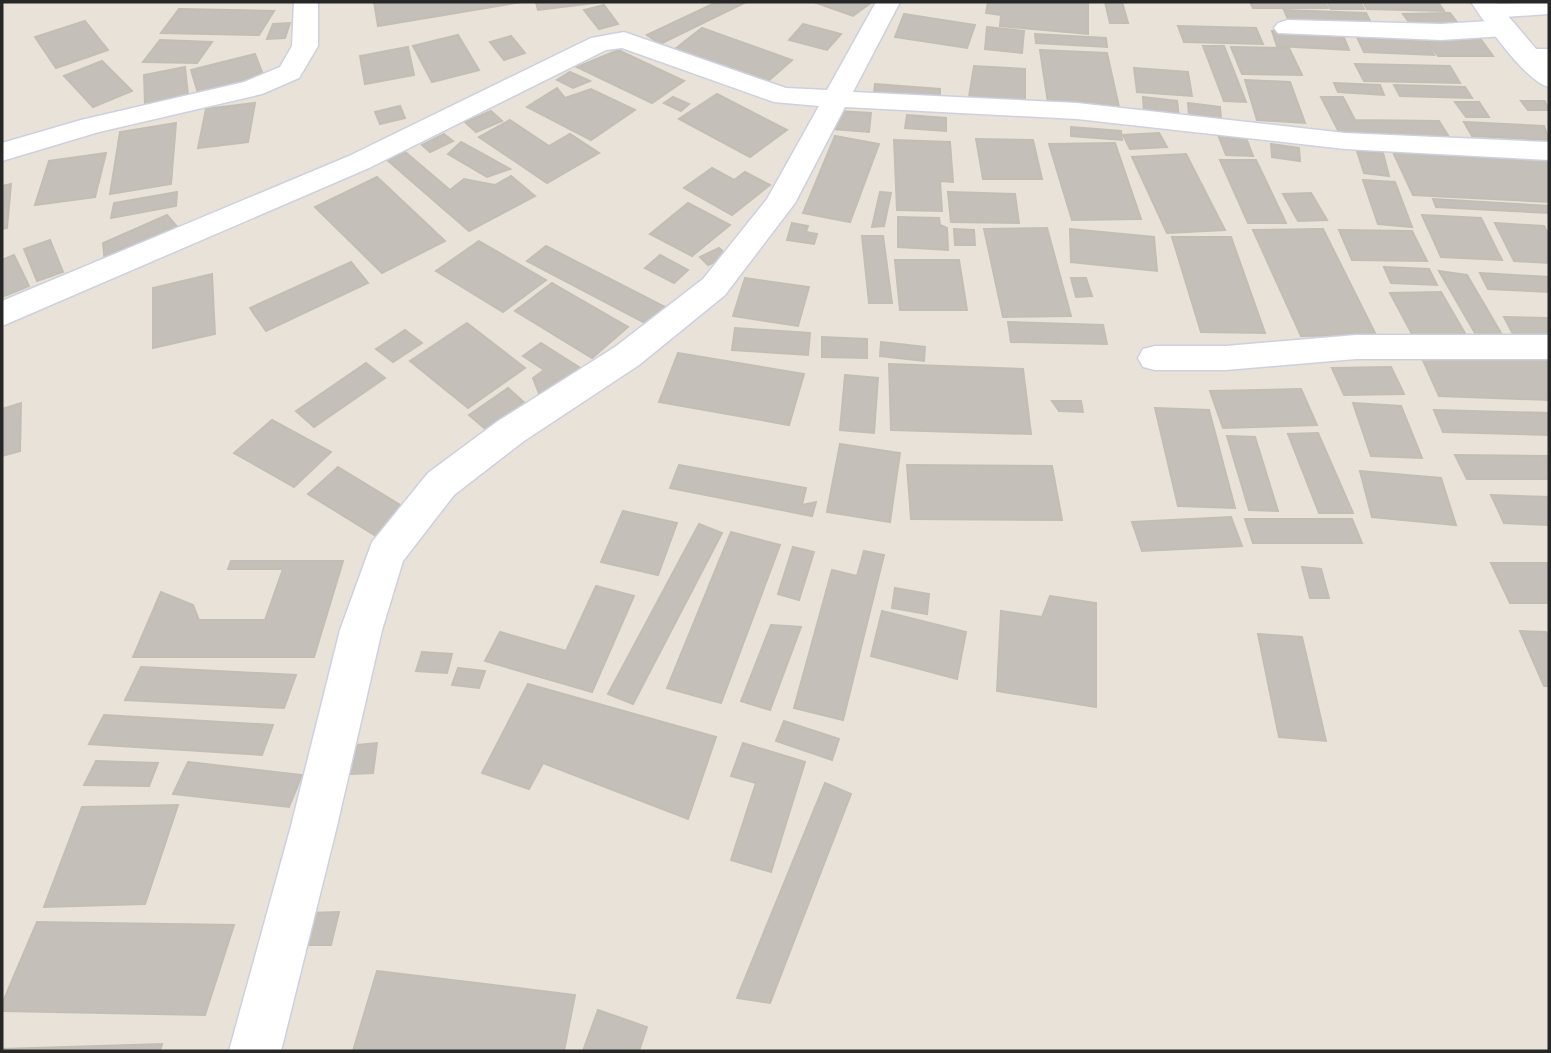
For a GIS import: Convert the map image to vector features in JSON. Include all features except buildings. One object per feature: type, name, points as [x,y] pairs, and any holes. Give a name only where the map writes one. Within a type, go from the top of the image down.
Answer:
[{"type":"street","points":[[2,152],[91,126],[253,88],[290,72],[305,46],[306,2]]},
{"type":"street","points":[[255,1051],[314,826],[361,630],[386,554],[441,484],[511,431],[627,356],[714,287],[780,203],[888,2]]},
{"type":"street","points":[[1287,28],[1441,32],[1493,14],[1549,7]]},
{"type":"street","points":[[1493,14],[1539,57],[1549,79]]},
{"type":"street","points":[[2,314],[359,162],[600,43],[624,40],[783,96],[1077,111],[1345,141],[1549,151]]},
{"type":"street","points":[[1155,358],[1226,358],[1356,347],[1549,347]]}]
